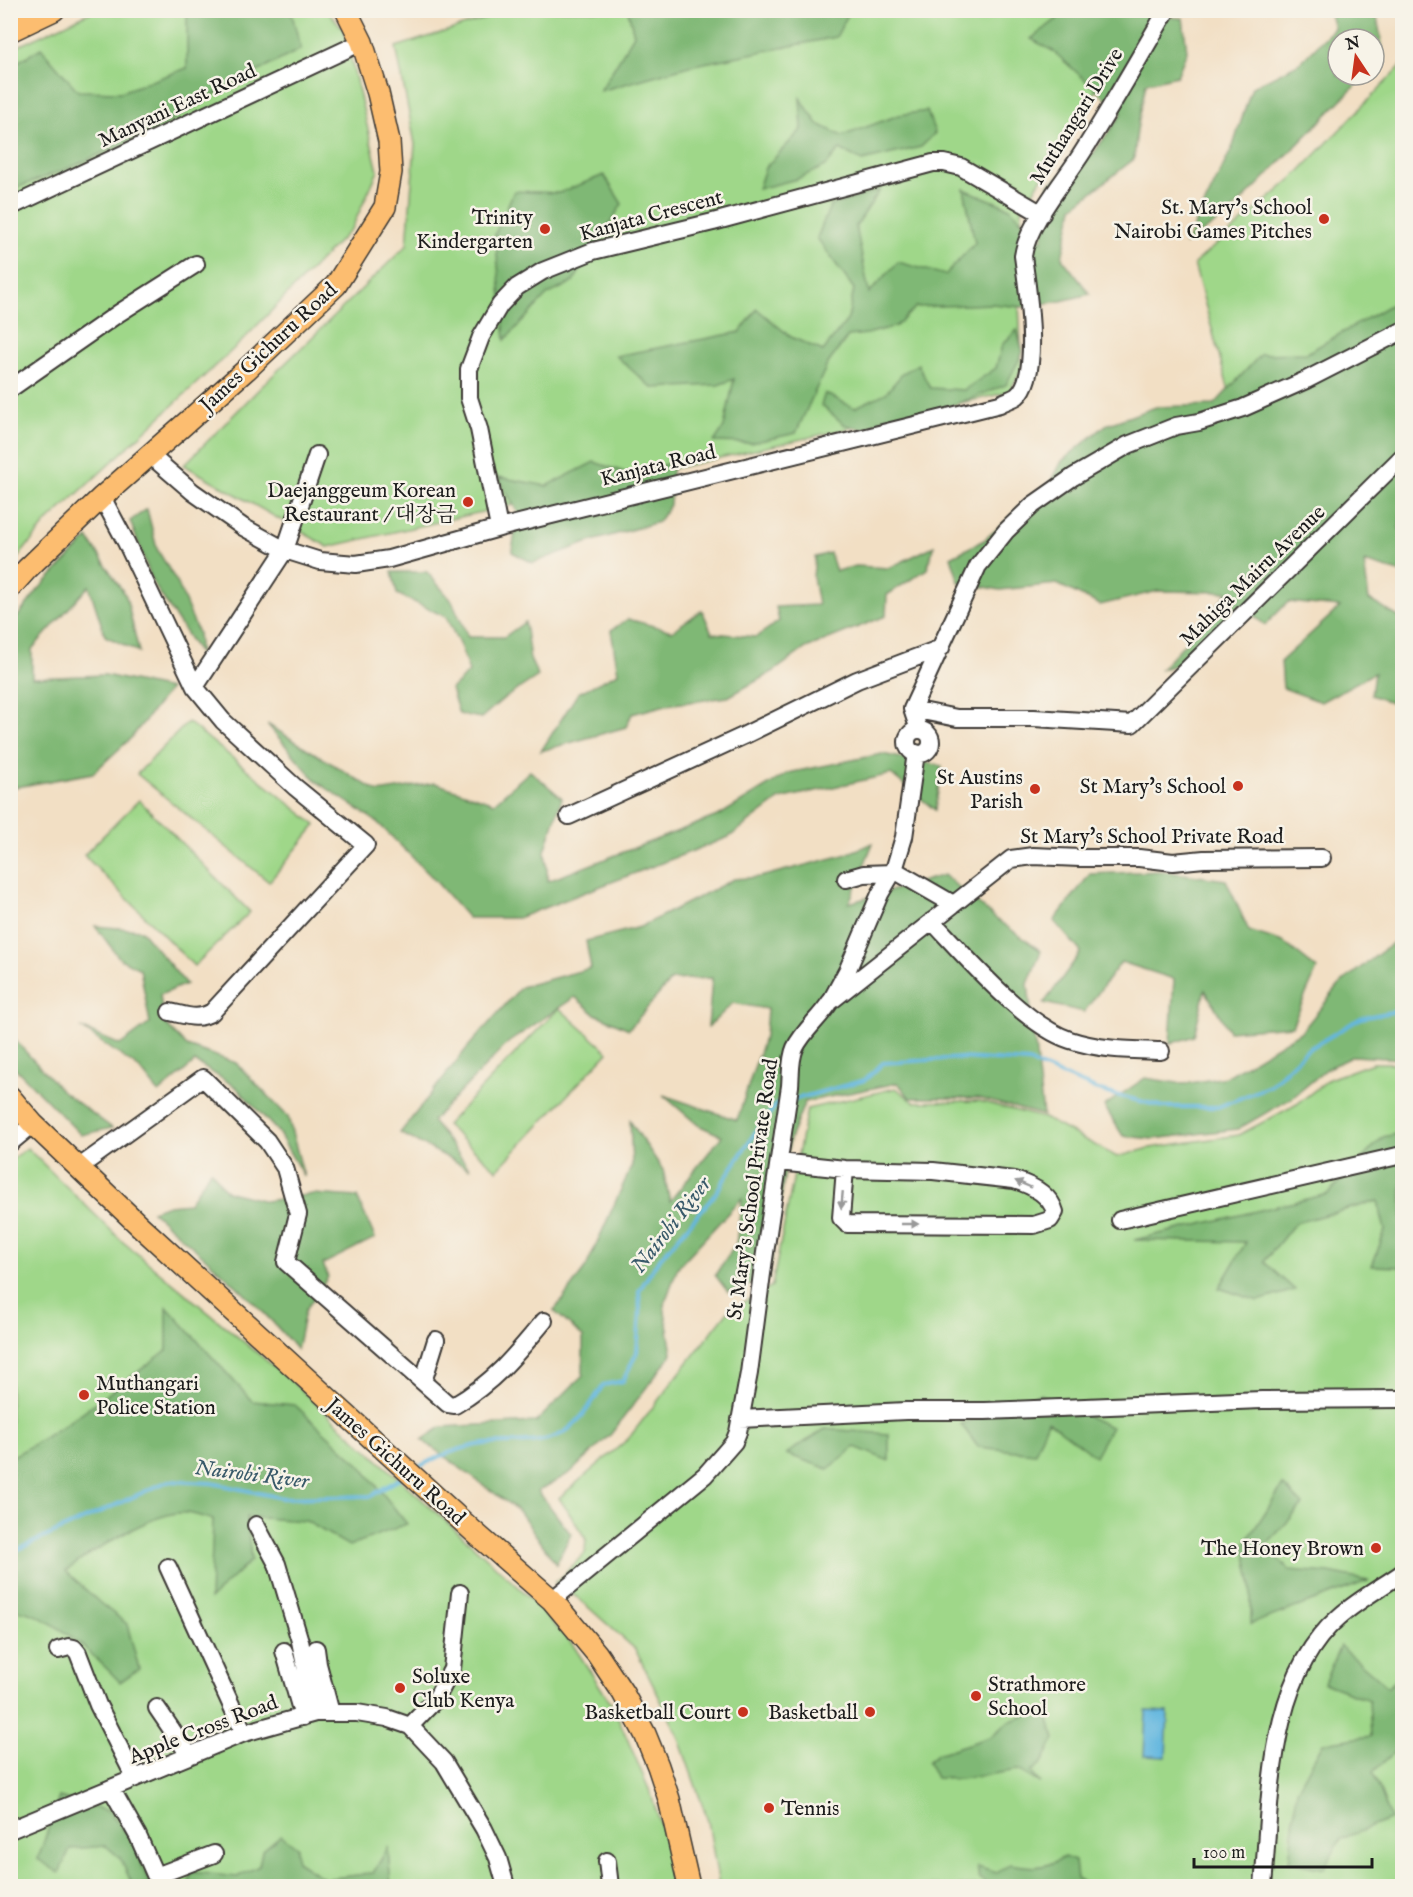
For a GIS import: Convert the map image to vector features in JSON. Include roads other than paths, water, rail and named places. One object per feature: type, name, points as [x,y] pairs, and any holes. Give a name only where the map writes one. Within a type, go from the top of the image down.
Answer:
[{"type":"highway","points":[[10,14],[17,10]]},
{"type":"main road","points":[[10,31],[54,10]]},
{"type":"main road","name":"James Gichuru Road","points":[[10,588],[102,498],[246,370],[336,285],[385,207],[391,172],[389,141],[378,93],[362,42],[346,10]]},
{"type":"main road","name":"James Gichuru Road","points":[[10,1097],[33,1124],[140,1226],[409,1473],[552,1600],[597,1654],[623,1693],[645,1734],[669,1799],[689,1887]]},
{"type":"street","name":"Muthangari Drive","points":[[1042,214],[1082,153],[1167,10]]},
{"type":"street","name":"Manyani East Road","points":[[10,207],[362,42]]},
{"type":"street","name":"Kanjata Crescent","points":[[499,528],[479,429],[469,398],[469,369],[481,337],[500,305],[517,288],[543,271],[593,251],[933,163],[962,167],[1042,214]]},
{"type":"street","name":"Kanjata Road","points":[[150,456],[243,527],[285,550],[320,561],[356,564],[389,558],[499,528],[1000,404],[1018,395],[1027,380],[1031,364],[1032,337],[1024,249],[1042,214]]},
{"type":"street","points":[[10,389],[119,313],[196,264]]},
{"type":"street","points":[[830,1002],[848,969],[872,912],[893,871],[905,828],[916,753],[926,752],[931,743],[928,734],[919,730],[912,709],[978,566],[1006,531],[1033,505],[1073,477],[1128,445],[1176,426],[1199,422],[1243,408],[1306,380],[1402,331]]},
{"type":"street","points":[[195,687],[285,550],[317,455]]},
{"type":"street","name":"Mahiga Mairu Avenue","points":[[912,709],[957,718],[1034,718],[1132,724],[1402,458]]},
{"type":"street","points":[[102,498],[126,542],[195,687],[224,721],[295,786],[366,845],[212,1012],[198,1017],[170,1012]]},
{"type":"street","points":[[569,816],[743,736],[857,680],[941,648]]},
{"type":"street","name":"St Mary's School Private Road","points":[[552,1600],[705,1475],[734,1442],[749,1372],[795,1049],[801,1037],[820,1017],[830,1002],[1011,859],[1022,856],[1090,859],[1139,858],[1173,862],[1204,859],[1322,858]]},
{"type":"street","points":[[846,879],[864,874],[893,871],[953,904]]},
{"type":"street","points":[[932,921],[1018,1008],[1043,1026],[1068,1039],[1093,1046],[1116,1050],[1161,1051]]},
{"type":"street","points":[[78,1168],[203,1078],[267,1141],[285,1168],[298,1214],[286,1262],[448,1404],[455,1405],[486,1385],[504,1369],[544,1321]]},
{"type":"street","points":[[10,1143],[33,1124]]},
{"type":"street","points":[[1120,1220],[1402,1155]]},
{"type":"street","points":[[779,1162],[845,1168],[933,1171],[1014,1180],[1023,1182],[1050,1200],[1055,1212],[1050,1220],[1034,1225],[847,1224],[841,1218],[845,1168]]},
{"type":"street","points":[[423,1382],[436,1340]]},
{"type":"street","points":[[740,1419],[1273,1400],[1402,1399]]},
{"type":"street","points":[[256,1525],[277,1564],[300,1641],[316,1714]]},
{"type":"street","points":[[168,1567],[244,1733]]},
{"type":"street","points":[[1263,1887],[1275,1748],[1285,1706],[1298,1674],[1314,1645],[1338,1617],[1402,1573]]},
{"type":"street","points":[[410,1726],[436,1699],[452,1669],[460,1593]]},
{"type":"street","points":[[58,1650],[69,1647],[74,1648],[78,1653],[98,1705],[135,1778]]},
{"type":"street","points":[[316,1649],[318,1664],[316,1714]]},
{"type":"street","points":[[284,1651],[316,1714]]},
{"type":"street","points":[[157,1708],[189,1755]]},
{"type":"street","name":"Apple Cross Road","points":[[10,1830],[244,1733],[316,1714],[357,1713],[387,1718],[410,1726],[444,1762],[484,1829],[498,1858],[506,1887]]},
{"type":"street","points":[[111,1788],[138,1836],[158,1881],[214,1854]]},
{"type":"street","points":[[607,1861],[610,1887]]},
{"type":"water","points":[[1146,1711],[1168,1712],[1166,1757],[1144,1756]]},
{"type":"waterway","name":"Nairobi River","points":[[792,1100],[865,1080],[883,1063],[961,1058],[1029,1062],[1104,1092],[1164,1107],[1218,1107],[1270,1086],[1307,1050],[1361,1018],[1402,1010]]},
{"type":"waterway","name":"Nairobi River","points":[[415,1469],[466,1447],[530,1442],[557,1436],[577,1421],[603,1385],[623,1381],[637,1352],[639,1291],[657,1262],[713,1197],[758,1128],[778,1103],[784,1102]]},
{"type":"waterway","name":"Nairobi River","points":[[10,1553],[168,1481],[212,1483],[282,1498],[371,1496],[404,1476]]},
{"type":"place","name":"St. Mary's School Nairobi Games Pitches","points":[[1324,219]]},
{"type":"place","name":"Trinity Kindergarten","points":[[545,229]]},
{"type":"place","name":"Daejanggeum Korean Restaurant / 대장금","points":[[468,502]]},
{"type":"place","name":"St Mary's School","points":[[1238,786]]},
{"type":"place","name":"St Austins Parish","points":[[1035,789]]},
{"type":"place","name":"Muthangari Police Station","points":[[84,1395]]},
{"type":"place","name":"The Honey Brown","points":[[1376,1548]]},
{"type":"place","name":"Soluxe Club Kenya","points":[[400,1688]]},
{"type":"place","name":"Strathmore School","points":[[976,1696]]},
{"type":"place","name":"Basketball Court","points":[[743,1712]]},
{"type":"place","name":"Basketball","points":[[870,1712]]},
{"type":"place","name":"Tennis","points":[[769,1808]]}]
